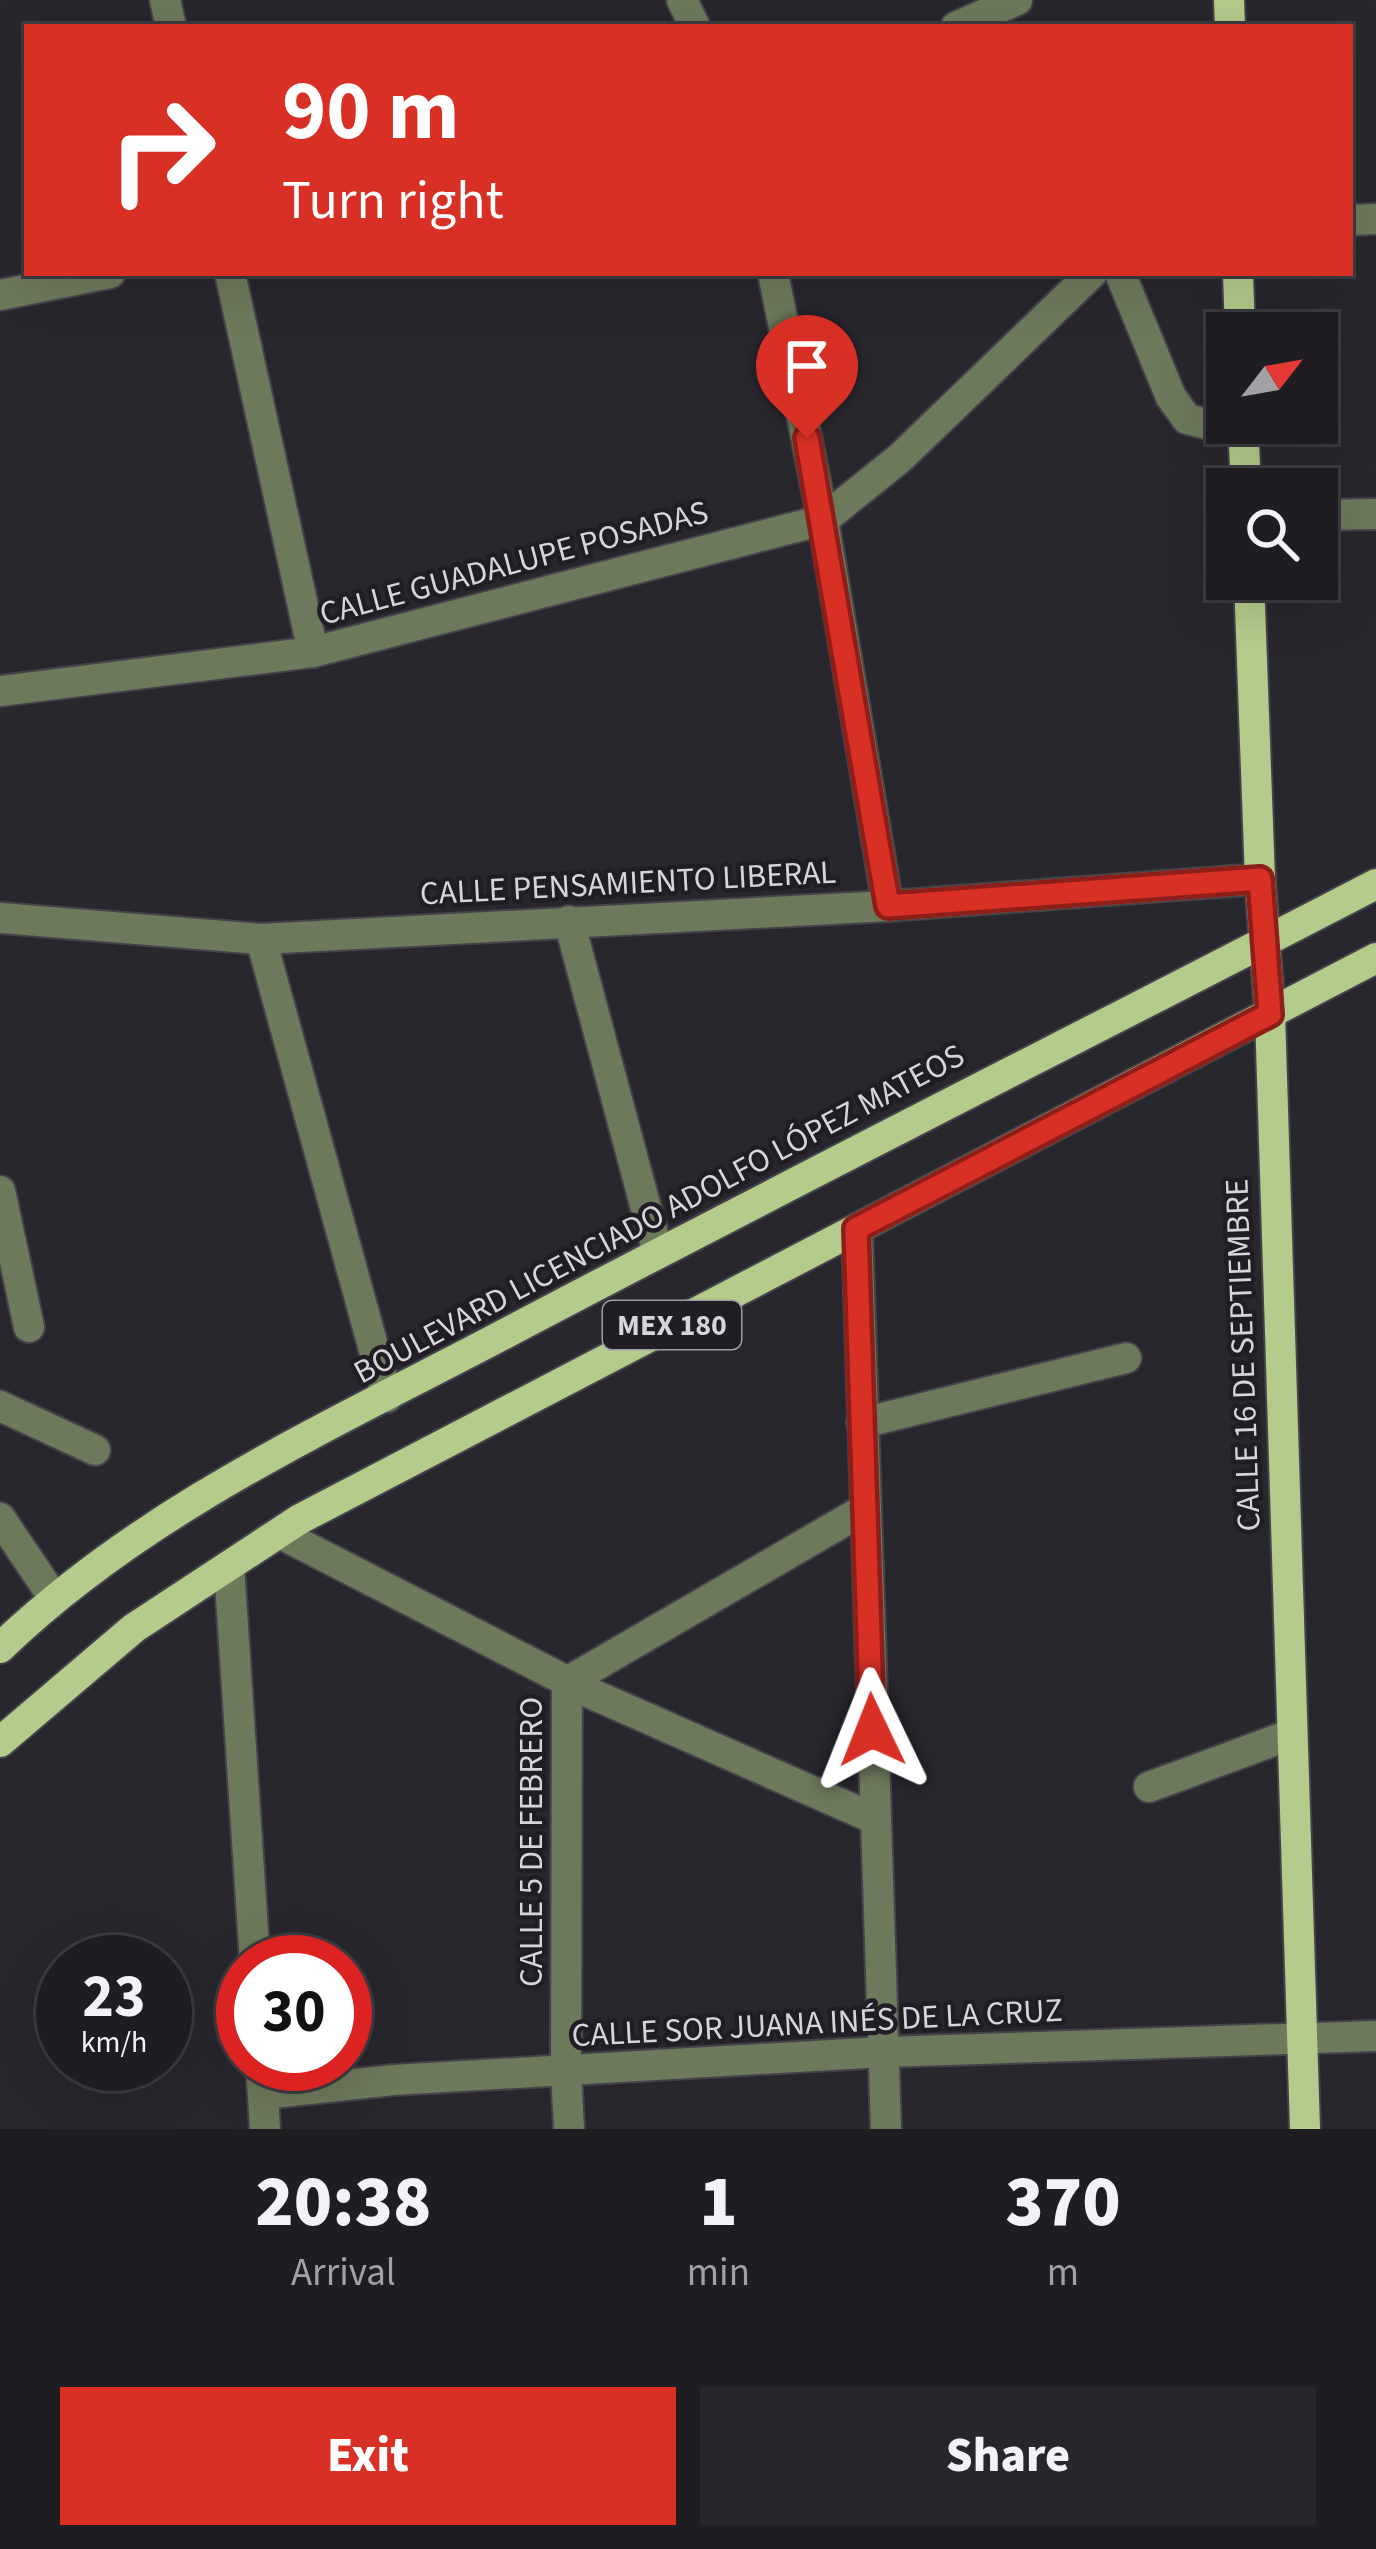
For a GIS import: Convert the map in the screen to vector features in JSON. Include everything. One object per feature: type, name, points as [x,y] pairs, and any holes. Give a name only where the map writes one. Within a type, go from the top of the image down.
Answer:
[{"type":"main road","points":[[1238,276],[1239,312]]},
{"type":"main road","name":"CALLE 16 DE SEPTIEMBRE","points":[[1251,600],[1260,879],[1270,1014],[1305,2129]]},
{"type":"main road","name":"BOULEVARD LICENCIADO ADOLFO LÓPEZ MATEOS","points":[[0,1648],[54,1598],[145,1531],[658,1253],[1376,884]]},
{"type":"main road","name":"MEX 180","points":[[0,1742],[134,1628],[279,1533],[1376,958]]},
{"type":"street","points":[[963,24],[1016,0]]},
{"type":"street","points":[[0,296],[96,276]]},
{"type":"street","points":[[231,276],[313,652]]},
{"type":"street","points":[[774,276],[824,520],[888,906]]},
{"type":"street","name":"CALLE GUADALUPE POSADAS","points":[[0,692],[313,652],[824,520],[900,458],[1089,276]]},
{"type":"street","points":[[1121,276],[1171,397],[1187,419],[1206,422]]},
{"type":"street","points":[[1338,515],[1376,514]]},
{"type":"street","name":"CALLE PENSAMIENTO LIBERAL","points":[[0,918],[260,939],[888,906],[1260,879]]},
{"type":"street","points":[[569,921],[658,1253]]},
{"type":"street","points":[[260,939],[387,1397]]},
{"type":"street","points":[[0,1191],[29,1328]]},
{"type":"street","points":[[856,1229],[886,2129]]},
{"type":"street","points":[[862,1423],[1126,1358]]},
{"type":"street","points":[[0,1406],[95,1450]]},
{"type":"street","name":"CALLE 5 DE FEBRERO","points":[[569,2129],[567,1682],[865,1510]]},
{"type":"street","points":[[0,1518],[54,1598]]},
{"type":"street","points":[[279,1533],[567,1682],[875,1819]]},
{"type":"street","points":[[229,1566],[253,1935]]},
{"type":"street","points":[[1149,1787],[1292,1735]]},
{"type":"street","name":"CALLE SOR JUANA INÉS DE LA CRUZ","points":[[372,2080],[884,2052],[1376,2036]]},
{"type":"street","points":[[263,2091],[265,2129]]},
{"type":"route","points":[[807,438],[888,906],[1260,879],[1270,1014],[856,1229],[872,1730]]}]
